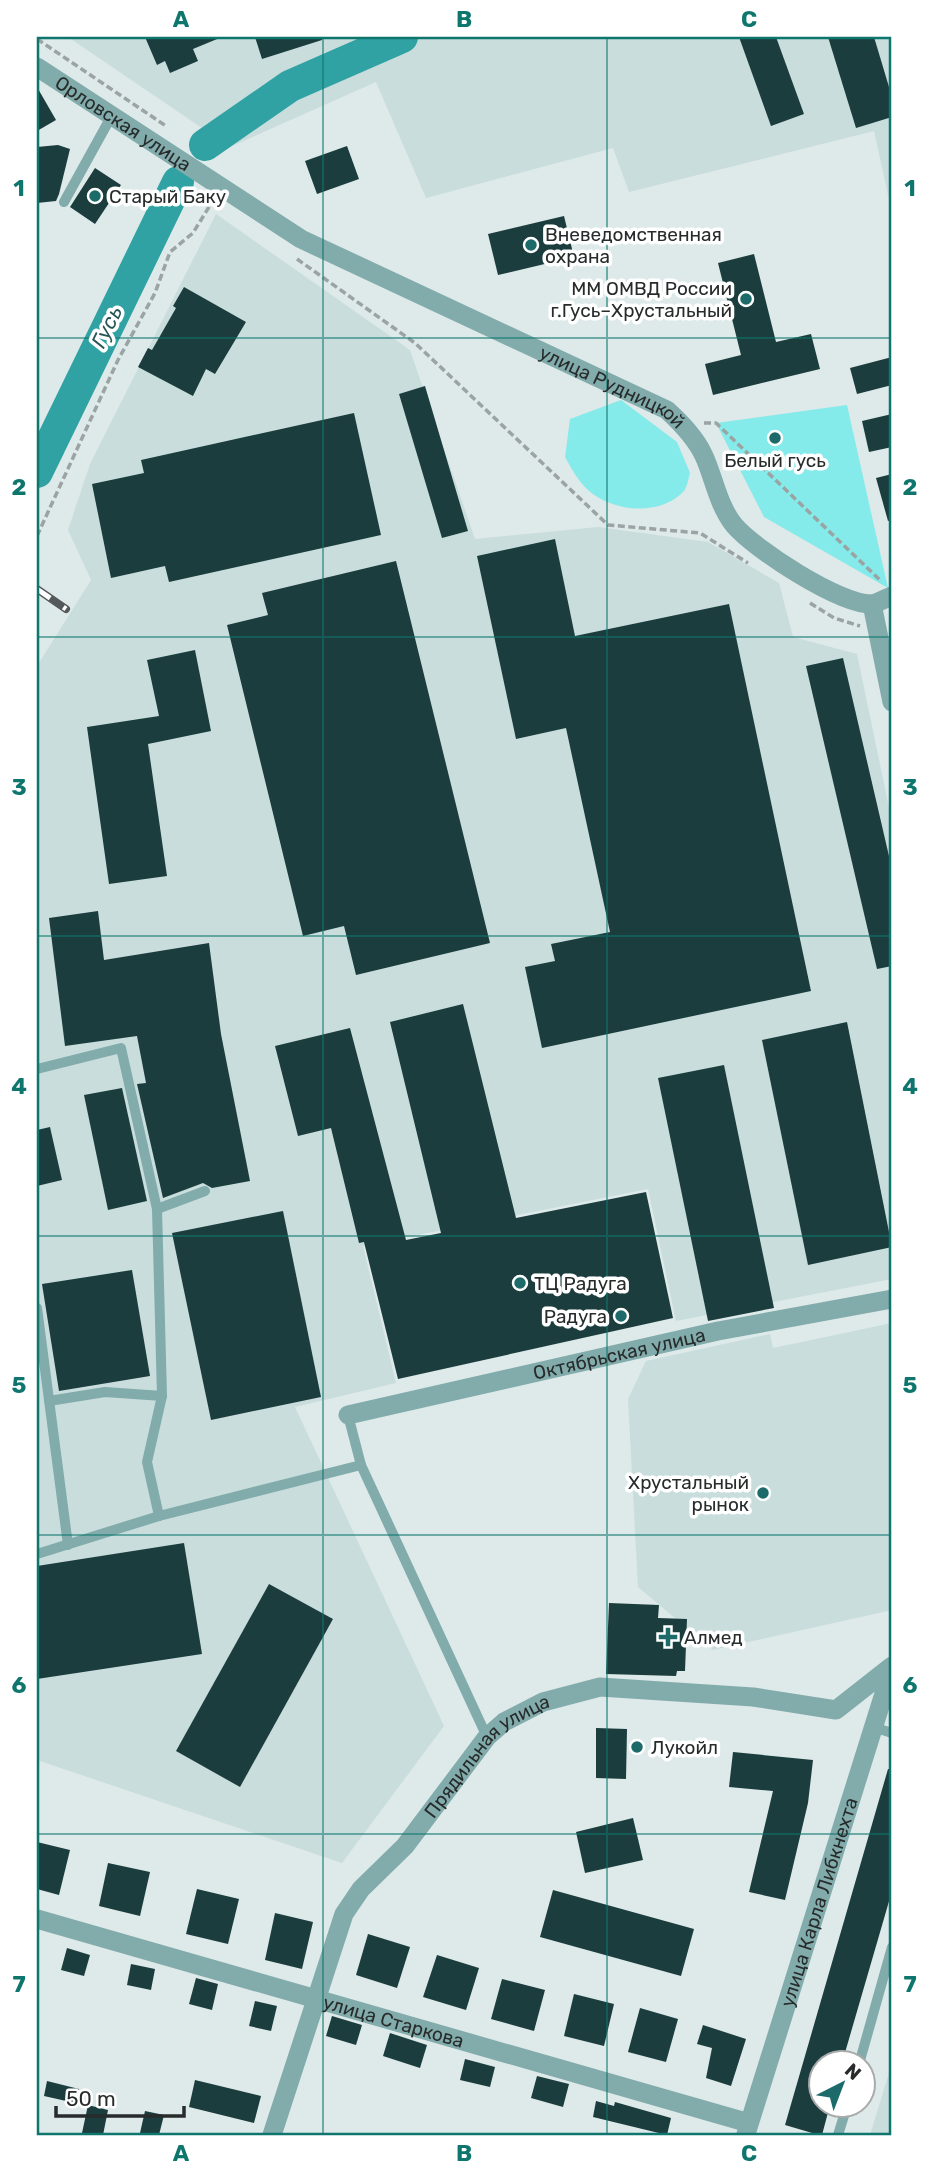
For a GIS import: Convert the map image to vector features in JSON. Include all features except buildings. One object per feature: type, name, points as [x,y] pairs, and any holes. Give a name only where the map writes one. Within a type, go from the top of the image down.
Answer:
[{"type":"street","name":"Орловская улица","points":[[37,67],[207,187]]},
{"type":"street","name":"улица Рудницкой","points":[[207,187],[301,239],[667,410],[682,424],[703,453],[718,496],[733,524],[766,553],[808,579],[847,598],[872,604]]},
{"type":"street","points":[[890,592],[872,604],[892,702]]},
{"type":"street","name":"Октябрьская улица","points":[[348,1415],[718,1331],[892,1299]]},
{"type":"street","name":"Прядильная улица","points":[[272,2135],[344,1914],[361,1889],[405,1846],[486,1737],[504,1722],[543,1702],[600,1687],[753,1698],[836,1710],[892,1667]]},
{"type":"street","name":"улица Карла Либкнехта","points":[[747,2129],[883,1730],[892,1667]]},
{"type":"street","name":"улица Старкова","points":[[37,1919],[317,1999],[747,2129]]},
{"type":"lane","points":[[64,202],[111,117]]},
{"type":"lane","points":[[37,1069],[121,1048],[158,1209],[162,1396],[147,1462],[159,1516]]},
{"type":"lane","points":[[158,1209],[205,1191]]},
{"type":"lane","points":[[37,1308],[68,1545]]},
{"type":"lane","points":[[49,1401],[105,1392],[162,1396]]},
{"type":"lane","points":[[348,1415],[361,1465],[486,1737]]},
{"type":"lane","points":[[37,1554],[159,1516],[361,1465]]},
{"type":"lane","points":[[863,2050],[892,1947]]},
{"type":"path","points":[[37,39],[166,126]]},
{"type":"path","points":[[37,536],[118,360],[155,293],[170,252],[193,233],[214,199],[207,187]]},
{"type":"path","points":[[292,255],[415,343],[608,525],[700,533],[756,568]]},
{"type":"path","points":[[682,424],[716,423],[890,592]]},
{"type":"path","points":[[800,597],[834,618],[871,629]]},
{"type":"shaded area","points":[[68,37],[892,37],[892,213],[874,131],[629,192],[613,148],[426,198],[376,82],[230,147]]},
{"type":"shaded area","points":[[216,214],[410,350],[475,539],[598,527],[708,542],[779,583],[793,637],[857,654],[892,822],[892,1279],[676,1321],[648,1189],[363,1246],[396,1383],[295,1407],[444,1726],[342,1863],[37,1760],[37,666],[91,580],[68,530],[90,464]]},
{"type":"shaded area","points":[[621,400],[677,442],[690,473],[684,491],[671,501],[659,506],[631,508],[605,501],[583,485],[565,457],[570,419]]},
{"type":"shaded area","points":[[847,405],[888,588],[764,517],[716,423]]},
{"type":"shaded area","name":"Хрустальный рынок","points":[[892,1323],[892,1610],[713,1650],[638,1587],[628,1399],[646,1361],[770,1334],[773,1348]]},
{"type":"shaded area","points":[[892,2063],[892,2135],[870,2135]]},
{"type":"waterway","name":"Гусь","points":[[205,145],[290,86],[402,37]]},
{"type":"waterway","name":"Гусь","points":[[37,472],[178,182]]},
{"type":"railway","points":[[37,589],[66,609]]},
{"type":"place","name":"Старый Баку","points":[[95,196]]},
{"type":"place","name":"Вневедомственная охрана","points":[[531,245]]},
{"type":"place","name":"ММ ОМВД России г.Гусь–Хрустальный","points":[[746,299]]},
{"type":"place","name":"Белый гусь","points":[[775,438]]},
{"type":"place","name":"ТЦ Радуга","points":[[520,1283]]},
{"type":"place","name":"Радуга","points":[[621,1316]]},
{"type":"place","name":"Хрустальный рынок","points":[[763,1493]]},
{"type":"place","name":"Алмед","points":[[668,1637]]},
{"type":"place","name":"Лукойл","points":[[637,1747]]}]
